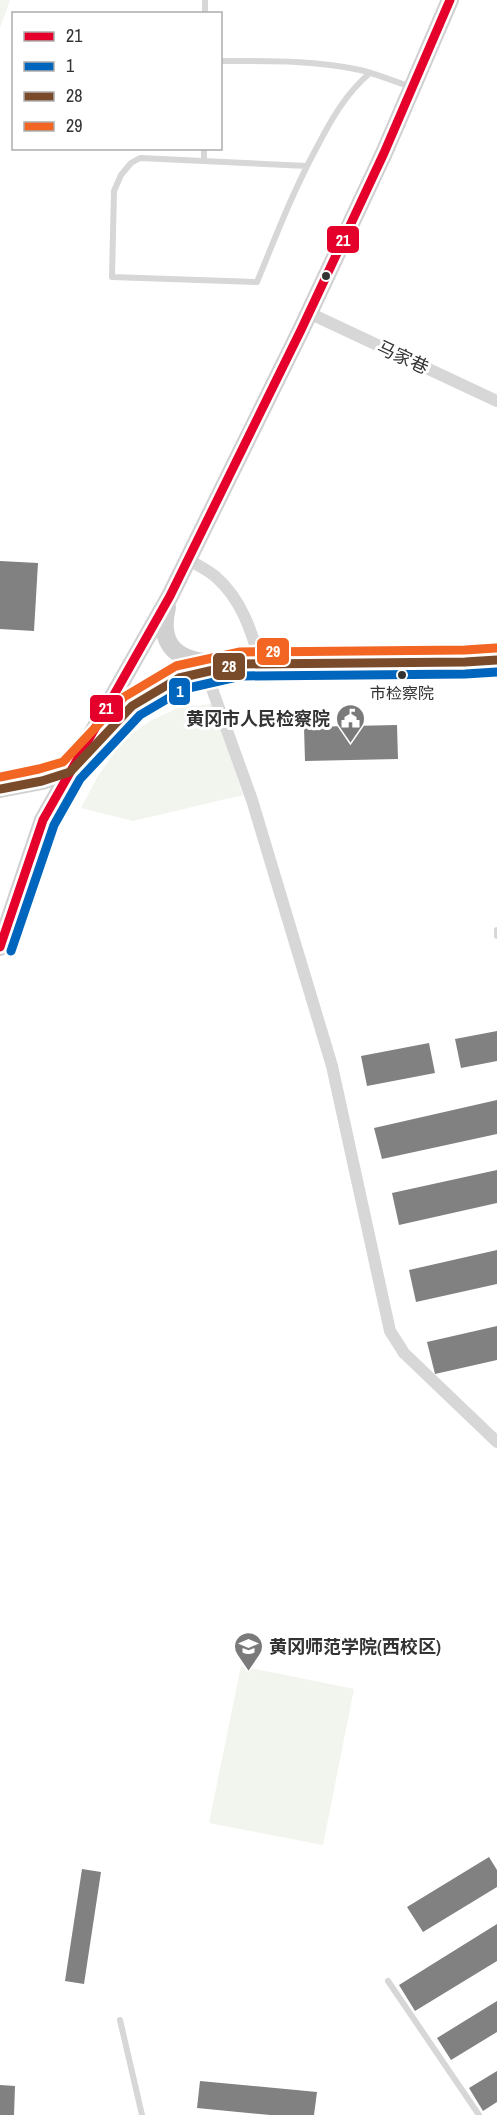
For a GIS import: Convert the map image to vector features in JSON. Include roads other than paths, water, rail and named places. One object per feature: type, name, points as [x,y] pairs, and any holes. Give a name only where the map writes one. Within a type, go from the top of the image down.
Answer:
[{"type":"street","points":[[0,947],[44,820],[170,596],[309,313],[413,87],[450,0]]},
{"type":"street","name":"马家巷","points":[[309,313],[497,401]]},
{"type":"street","points":[[188,559],[215,576],[237,599],[254,640],[260,663]]},
{"type":"street","points":[[170,596],[164,622],[168,638],[176,652],[199,663],[497,660]]},
{"type":"street","points":[[0,789],[42,781],[70,772],[132,706],[179,678],[240,664]]},
{"type":"street","points":[[206,672],[252,800],[332,1066],[390,1331],[404,1353],[497,1442]]},
{"type":"lane","points":[[222,61],[291,61],[339,66],[413,87]]},
{"type":"lane","points":[[307,166],[140,158],[131,163],[121,174],[114,191],[112,277],[257,282],[294,191],[333,117],[357,83],[370,73]]},
{"type":"lane","points":[[204,150],[204,161]]},
{"type":"lane","points":[[497,930],[497,936]]},
{"type":"lane","points":[[388,1981],[479,2115]]},
{"type":"lane","points":[[120,2020],[142,2115]]},
{"type":"place","name":"市检察院","points":[[402,675]]},
{"type":"place","name":"黄冈市人民检察院","points":[[351,744]]},
{"type":"place","name":"黄冈师范学院(西校区)","points":[[248,1672]]}]
